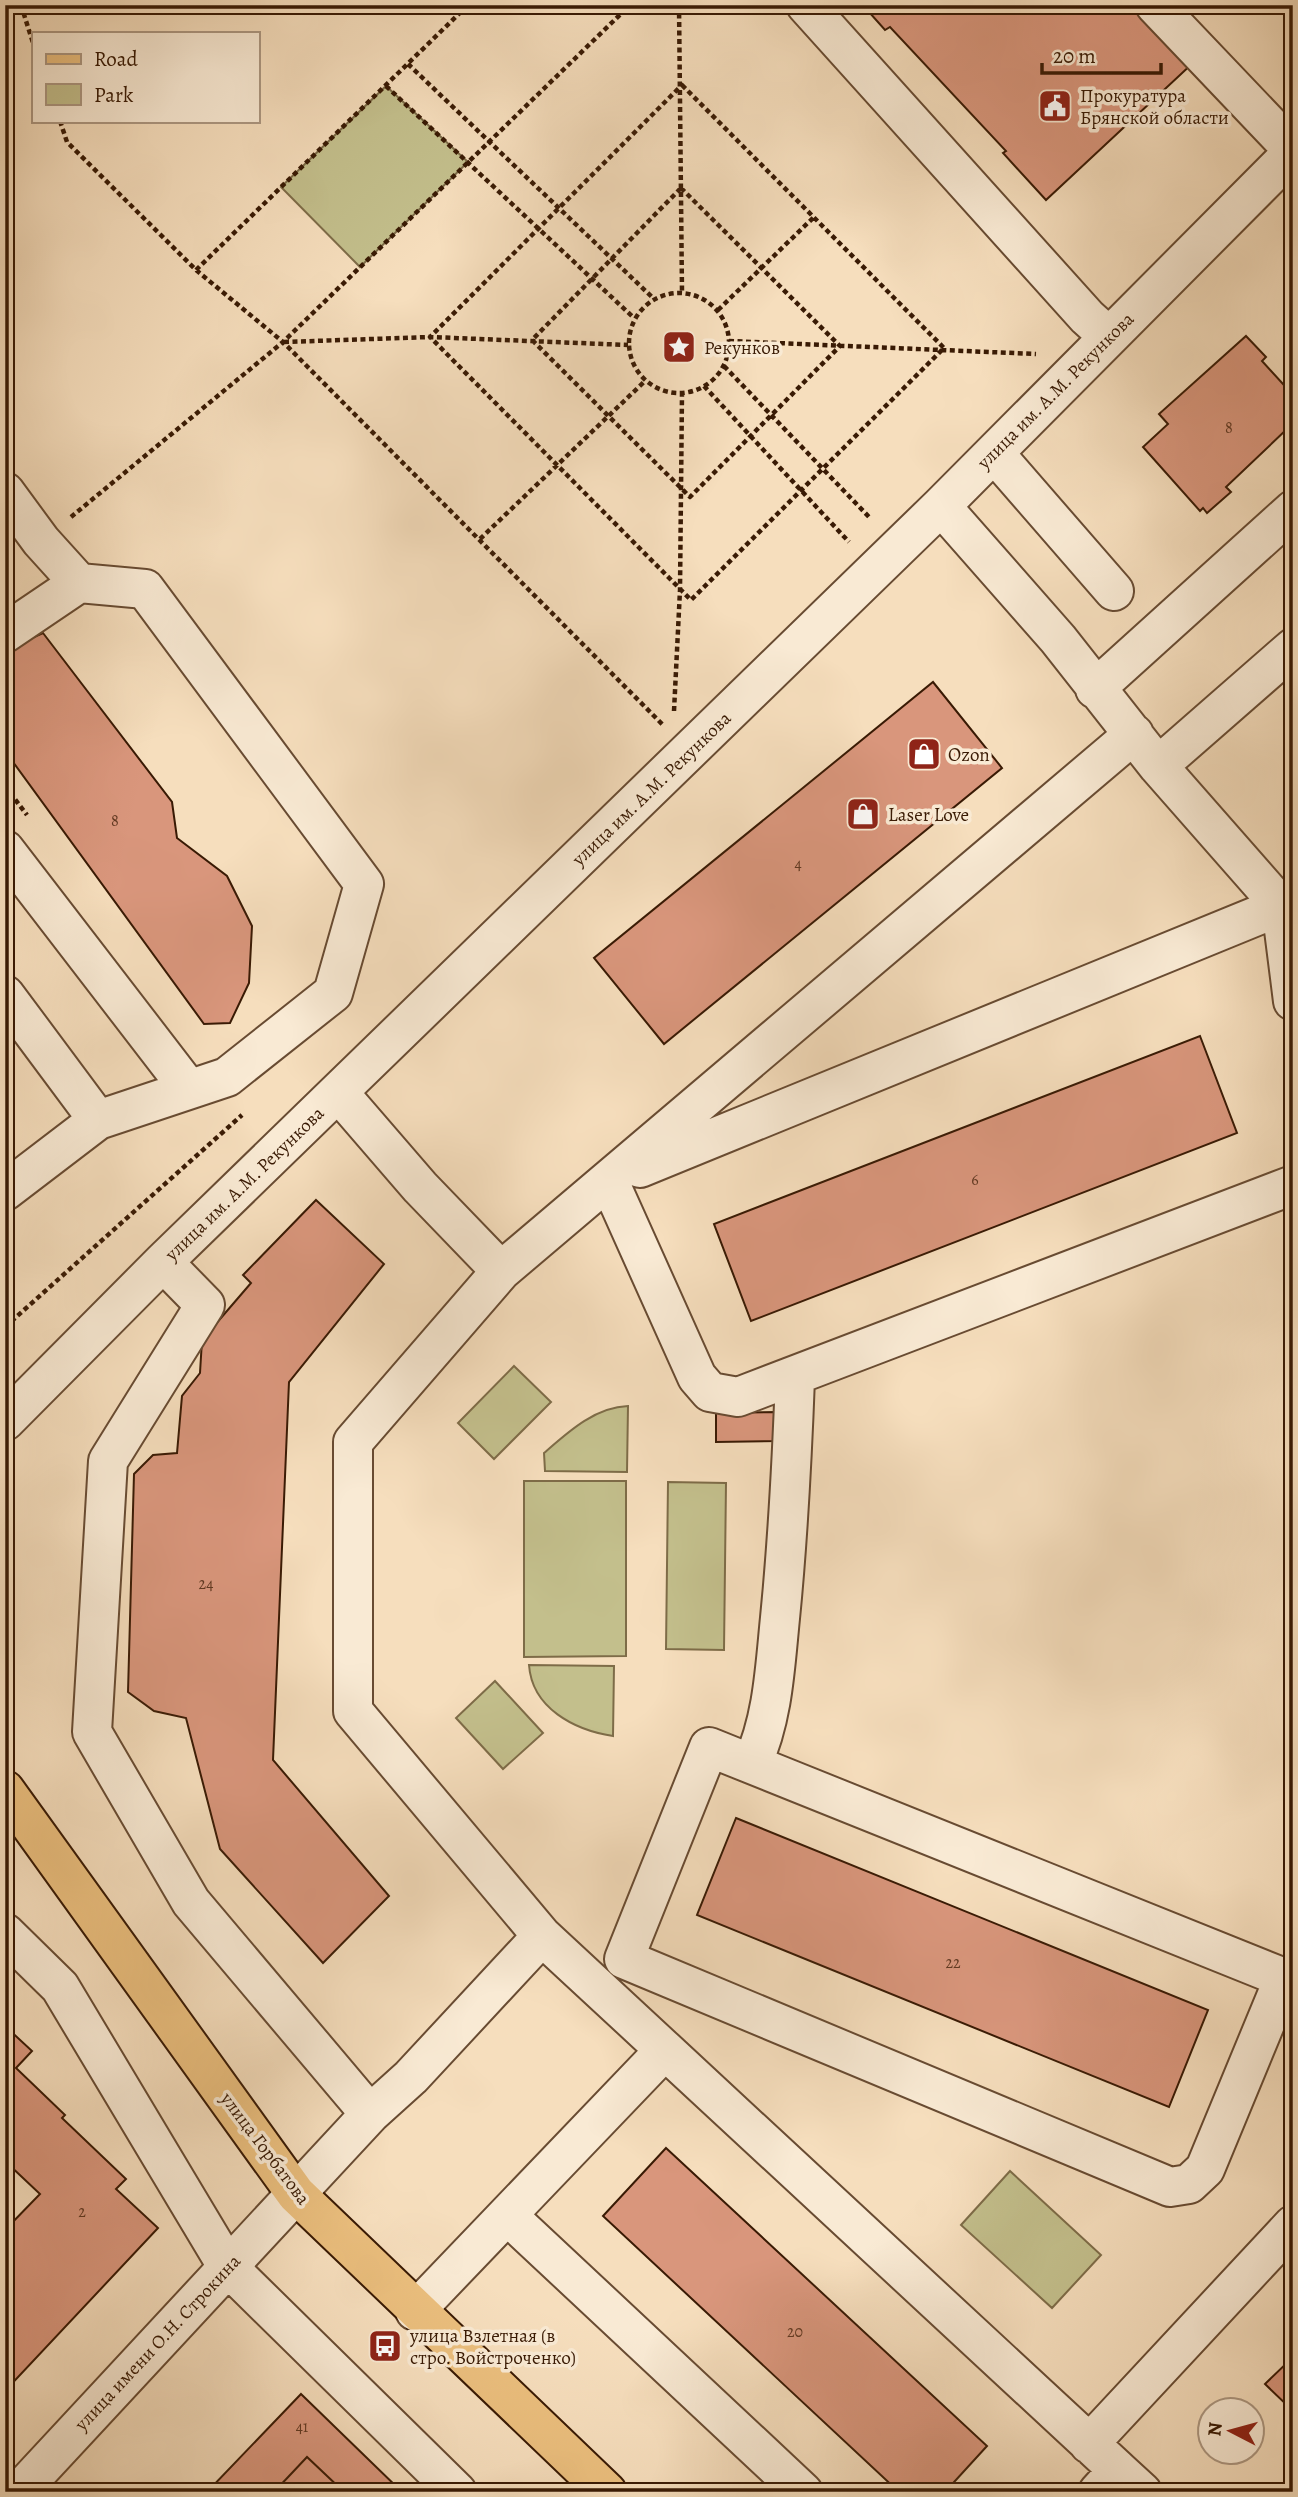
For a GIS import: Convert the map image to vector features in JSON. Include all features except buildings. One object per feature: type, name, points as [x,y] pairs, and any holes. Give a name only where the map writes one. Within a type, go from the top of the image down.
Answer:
[{"type":"main road","name":"улица Горбатова","points":[[5,1790],[296,2194],[415,2311],[607,2492]]},
{"type":"street","points":[[806,5],[1077,306],[1108,336]]},
{"type":"street","points":[[1155,5],[1293,151]]},
{"type":"street","name":"улица им. А.М. Рекункова","points":[[5,1420],[163,1262],[941,506],[1293,151]]},
{"type":"street","points":[[994,453],[1114,591]]},
{"type":"street","points":[[5,492],[41,541],[79,583]]},
{"type":"street","points":[[941,506],[1058,639],[1158,766],[1281,906],[1293,1001]]},
{"type":"street","points":[[1095,689],[1293,510]]},
{"type":"street","points":[[5,633],[79,583],[145,589],[364,884],[334,993],[227,1077],[98,1120],[5,1191]]},
{"type":"street","points":[[1158,766],[1293,648]]},
{"type":"street","points":[[1120,2484],[1089,2444],[542,1936],[353,1711],[353,1442],[502,1271],[1134,734]]},
{"type":"street","points":[[5,850],[188,1088]]},
{"type":"street","points":[[609,1181],[1281,906]]},
{"type":"street","points":[[5,995],[98,1120]]},
{"type":"street","points":[[338,1092],[420,1187],[502,1271]]},
{"type":"street","points":[[609,1181],[697,1377],[710,1392],[738,1397],[795,1378],[1293,1185]]},
{"type":"street","points":[[163,1262],[205,1305],[108,1461],[92,1732],[191,1902],[370,2114]]},
{"type":"street","points":[[752,1764],[762,1742],[772,1702],[791,1508],[795,1378]]},
{"type":"street","points":[[592,1985],[624,1959],[709,1747],[1290,1977],[1205,2169],[1189,2183],[1170,2187],[624,1959]]},
{"type":"street","points":[[5,1933],[60,1987],[228,2266],[457,2492]]},
{"type":"street","name":"улица имени О.Н. Строкина","points":[[19,2492],[370,2114],[411,2077],[542,1936]]},
{"type":"street","points":[[415,2311],[665,2050]]},
{"type":"street","points":[[507,2215],[803,2492]]},
{"type":"street","points":[[1089,2444],[1293,2225]]},
{"type":"path","points":[[20,5],[32,40]]},
{"type":"path","points":[[196,270],[468,5]]},
{"type":"path","points":[[41,541],[284,342],[630,5]]},
{"type":"path","points":[[680,5],[682,292]]},
{"type":"path","points":[[408,64],[653,298]]},
{"type":"path","points":[[429,337],[682,85]]},
{"type":"path","points":[[682,85],[944,348]]},
{"type":"path","points":[[386,86],[634,318]]},
{"type":"path","points":[[60,122],[67,142],[196,270],[284,342],[663,726]]},
{"type":"path","points":[[532,340],[681,188]]},
{"type":"path","points":[[681,188],[840,346]]},
{"type":"path","points":[[718,310],[814,217]]},
{"type":"path","points":[[682,292],[695,295],[718,310],[726,324],[729,341],[724,366],[704,386],[682,393],[662,391],[645,381],[630,358],[628,345],[634,318],[653,298],[682,292]]},
{"type":"path","points":[[429,337],[691,600],[944,348]]},
{"type":"path","points":[[284,342],[429,337],[628,345]]},
{"type":"path","points":[[532,340],[690,497],[840,346]]},
{"type":"path","points":[[729,341],[944,348],[1048,355]]},
{"type":"path","points":[[724,366],[876,524]]},
{"type":"path","points":[[480,539],[645,381]]},
{"type":"path","points":[[704,386],[852,546]]},
{"type":"path","points":[[674,723],[680,590],[682,393]]},
{"type":"green space","points":[[386,86],[468,162],[360,267],[281,187]]},
{"type":"green space","points":[[514,1366],[551,1402],[494,1459],[458,1423]]},
{"type":"green space","points":[[628,1406],[627,1472],[545,1471],[544,1453],[572,1429],[604,1411]]},
{"type":"green space","points":[[524,1481],[626,1481],[626,1656],[524,1657]]},
{"type":"green space","points":[[668,1482],[726,1483],[724,1650],[666,1649]]},
{"type":"green space","points":[[529,1665],[614,1666],[613,1736],[570,1722],[547,1705],[532,1680]]},
{"type":"green space","points":[[495,1681],[543,1733],[503,1769],[456,1718]]},
{"type":"green space","points":[[1010,2171],[1101,2255],[1052,2308],[961,2225]]},
{"type":"place","name":"Прокуратура Брянской области","points":[[1055,106]]},
{"type":"place","name":"Рекунков","points":[[679,347]]},
{"type":"place","name":"Ozon","points":[[924,754]]},
{"type":"place","name":"Laser Love","points":[[863,814]]},
{"type":"place","name":"улица Взлетная (в стро. Войстроченко)","points":[[385,2346]]}]
